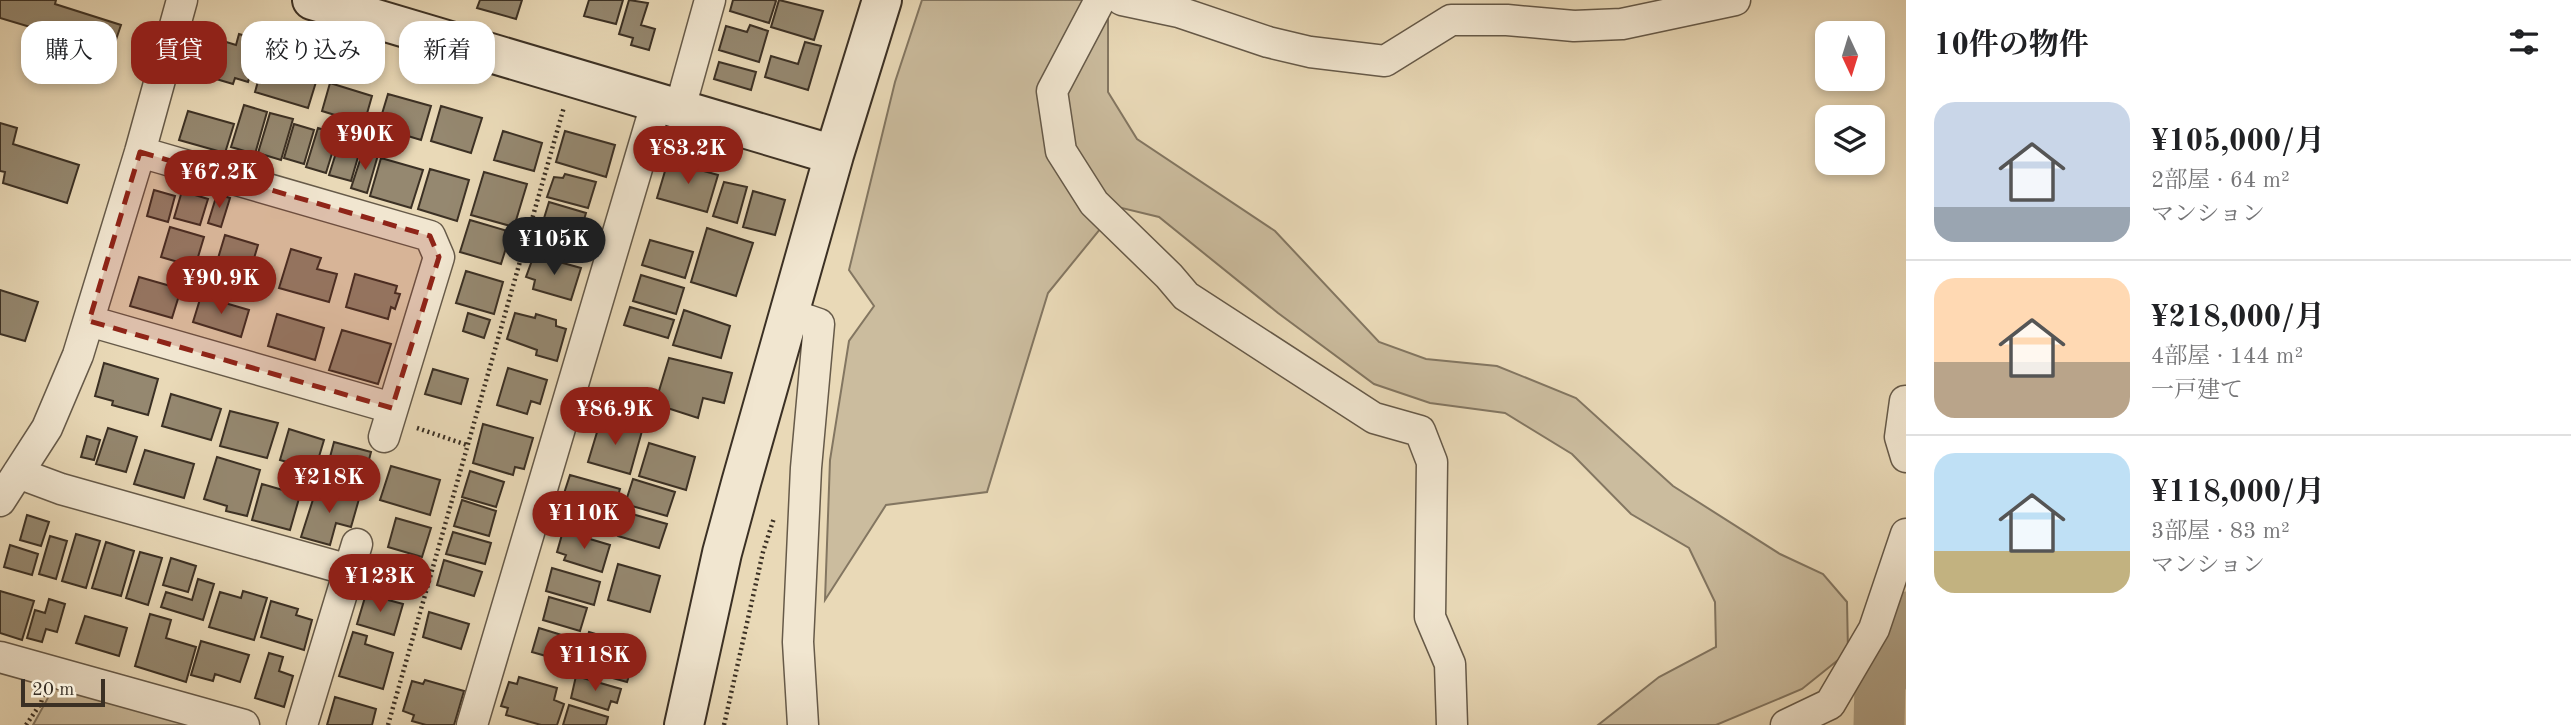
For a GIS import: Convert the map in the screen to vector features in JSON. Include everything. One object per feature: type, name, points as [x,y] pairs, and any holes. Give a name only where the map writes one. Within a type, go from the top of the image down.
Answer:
[{"type":"street","points":[[0,501],[47,428],[78,355],[141,152],[182,0]]},
{"type":"street","points":[[312,0],[384,10],[573,76],[834,155]]},
{"type":"street","points":[[472,725],[668,105],[710,0]]},
{"type":"street","points":[[684,725],[722,553],[834,155],[882,0]]},
{"type":"street","points":[[1100,0],[1052,91],[1061,151],[1094,203],[1186,296],[1374,418],[1420,431],[1432,462],[1430,617],[1450,664],[1452,725]]},
{"type":"street","points":[[1122,0],[1179,12],[1268,42],[1310,52],[1385,61],[1451,20],[1507,20],[1574,26],[1622,24],[1735,0]]},
{"type":"street","points":[[89,321],[388,421],[439,257],[430,236],[141,152]]},
{"type":"street","points":[[790,314],[819,324],[806,468],[799,628],[803,725]]},
{"type":"street","points":[[1905,401],[1900,437],[1906,457]]},
{"type":"street","points":[[18,473],[61,489],[353,557],[302,725]]},
{"type":"street","points":[[1786,725],[1830,704],[1874,629],[1906,534]]},
{"type":"street","points":[[0,657],[244,725]]},
{"type":"path","points":[[388,725],[573,76]]},
{"type":"path","points":[[388,421],[467,445]]},
{"type":"path","points":[[724,725],[763,552],[777,508]]},
{"type":"highlighted area","points":[[140,152],[430,236],[439,257],[392,408],[89,321]]},
{"type":"shaded area","points":[[922,0],[1108,0],[1108,92],[1137,139],[1275,231],[1379,342],[1426,359],[1497,366],[1576,398],[1673,486],[1780,554],[1823,574],[1847,602],[1848,652],[1802,689],[1716,725],[1598,725],[1659,677],[1716,647],[1715,602],[1689,548],[1631,514],[1572,454],[1505,413],[1430,403],[1374,384],[1278,313],[1159,217],[1118,207],[1048,293],[987,492],[886,505],[825,600],[830,460],[849,341],[874,306],[849,270],[895,82]]},
{"type":"shaded area","points":[[52,684],[196,725],[33,725],[49,696]]},
{"type":"building","points":[[0,0],[56,0],[55,4],[108,21],[21,21],[21,24],[0,18]]},
{"type":"building","points":[[480,0],[522,0],[516,19],[477,8]]},
{"type":"building","points":[[589,0],[623,0],[616,24],[584,16]]},
{"type":"building","points":[[629,0],[648,3],[641,25],[655,29],[649,50],[631,45],[633,38],[619,34]]},
{"type":"building","points":[[733,0],[776,1],[769,23],[730,11]]},
{"type":"building","points":[[779,0],[823,11],[814,40],[771,27]]},
{"type":"building","points":[[750,25],[768,31],[759,62],[719,50],[726,26],[747,32]]},
{"type":"building","points":[[239,34],[241,80],[235,78],[233,84],[227,82],[227,42],[236,45]]},
{"type":"building","points":[[805,42],[821,46],[808,90],[765,77],[771,56],[798,64]]},
{"type":"building","points":[[719,62],[756,72],[751,90],[714,79]]},
{"type":"building","points":[[257,84],[315,84],[308,108],[255,92]]},
{"type":"building","points":[[330,84],[372,96],[364,124],[322,111]]},
{"type":"building","points":[[388,94],[431,106],[421,140],[378,127]]},
{"type":"building","points":[[244,105],[267,112],[255,154],[231,147]]},
{"type":"building","points":[[441,106],[482,118],[471,153],[431,141]]},
{"type":"building","points":[[188,111],[234,124],[225,153],[179,140]]},
{"type":"building","points":[[270,113],[293,119],[281,160],[258,153]]},
{"type":"building","points":[[0,123],[17,128],[13,144],[79,165],[67,203],[3,183],[5,172],[0,171]]},
{"type":"building","points":[[294,124],[314,130],[304,164],[284,158]]},
{"type":"building","points":[[318,128],[338,134],[326,173],[306,167]]},
{"type":"building","points":[[503,131],[542,143],[534,171],[494,160]]},
{"type":"building","points":[[565,131],[615,145],[606,177],[556,162]]},
{"type":"building","points":[[342,134],[363,140],[351,181],[329,175]]},
{"type":"building","points":[[363,151],[378,155],[367,193],[351,188]]},
{"type":"building","points":[[381,158],[423,170],[411,208],[370,196]]},
{"type":"building","points":[[668,161],[718,175],[707,212],[657,198]]},
{"type":"building","points":[[430,169],[469,180],[457,221],[418,209]]},
{"type":"building","points":[[484,172],[527,184],[514,227],[471,215]]},
{"type":"building","points":[[565,174],[596,182],[588,208],[547,197],[554,177],[563,178]]},
{"type":"building","points":[[724,182],[747,187],[737,223],[713,216]]},
{"type":"building","points":[[154,190],[175,196],[168,222],[147,216]]},
{"type":"building","points":[[182,191],[208,199],[200,225],[174,218]]},
{"type":"building","points":[[753,191],[785,200],[775,235],[743,227]]},
{"type":"building","points":[[217,194],[230,198],[221,227],[208,223]]},
{"type":"building","points":[[549,202],[586,213],[578,239],[541,228]]},
{"type":"building","points":[[470,220],[511,232],[501,264],[460,252]]},
{"type":"building","points":[[170,227],[204,237],[195,267],[161,257]]},
{"type":"building","points":[[707,228],[753,243],[736,296],[691,282]]},
{"type":"building","points":[[225,235],[258,245],[249,275],[216,265]]},
{"type":"building","points":[[650,240],[693,252],[685,278],[642,265]]},
{"type":"building","points":[[291,249],[321,258],[317,269],[337,274],[329,302],[279,288]]},
{"type":"building","points":[[534,255],[581,268],[571,300],[533,289],[535,280],[526,277]]},
{"type":"building","points":[[466,271],[503,282],[494,314],[456,303]]},
{"type":"building","points":[[355,274],[397,286],[395,293],[400,294],[395,309],[391,307],[388,319],[346,307]]},
{"type":"building","points":[[641,275],[684,288],[676,314],[633,301]]},
{"type":"building","points":[[139,277],[181,289],[172,318],[130,306]]},
{"type":"building","points":[[0,290],[38,302],[25,341],[0,334]]},
{"type":"building","points":[[201,296],[249,310],[241,337],[193,322]]},
{"type":"building","points":[[630,307],[674,320],[668,338],[624,325]]},
{"type":"building","points":[[684,310],[730,326],[721,358],[673,345]]},
{"type":"building","points":[[468,313],[490,320],[484,338],[463,331]]},
{"type":"building","points":[[515,313],[535,318],[536,314],[556,320],[556,326],[566,329],[557,361],[536,355],[537,350],[507,339]]},
{"type":"building","points":[[277,314],[324,328],[315,360],[268,346]]},
{"type":"building","points":[[342,330],[391,344],[378,384],[329,370]]},
{"type":"building","points":[[669,358],[732,373],[724,403],[703,398],[698,418],[655,404]]},
{"type":"building","points":[[104,363],[158,379],[148,415],[112,405],[113,401],[95,396]]},
{"type":"building","points":[[508,368],[547,380],[540,404],[531,401],[527,414],[497,405]]},
{"type":"building","points":[[433,369],[468,379],[461,404],[425,394]]},
{"type":"building","points":[[171,394],[221,409],[211,440],[162,426]]},
{"type":"building","points":[[230,411],[278,423],[267,458],[220,446]]},
{"type":"building","points":[[601,419],[642,431],[630,474],[588,462]]},
{"type":"building","points":[[483,424],[533,438],[524,469],[515,467],[513,475],[473,463]]},
{"type":"building","points":[[108,428],[137,437],[126,472],[96,464]]},
{"type":"building","points":[[289,429],[324,440],[315,470],[280,460]]},
{"type":"building","points":[[87,436],[100,440],[94,460],[81,457]]},
{"type":"building","points":[[334,442],[371,452],[362,487],[325,476]]},
{"type":"building","points":[[649,443],[695,457],[686,490],[639,476]]},
{"type":"building","points":[[145,450],[194,464],[184,498],[134,484]]},
{"type":"building","points":[[217,457],[260,470],[247,516],[226,511],[227,506],[204,499]]},
{"type":"building","points":[[391,466],[440,480],[430,515],[380,500]]},
{"type":"building","points":[[470,471],[504,482],[496,507],[462,497]]},
{"type":"building","points":[[570,475],[620,489],[608,530],[557,515]]},
{"type":"building","points":[[633,479],[675,492],[667,516],[625,504]]},
{"type":"building","points":[[262,484],[300,495],[290,530],[252,520]]},
{"type":"building","points":[[317,487],[359,499],[351,527],[336,523],[330,545],[301,537]]},
{"type":"building","points":[[462,500],[496,511],[489,536],[454,526]]},
{"type":"building","points":[[625,512],[667,524],[659,548],[618,536]]},
{"type":"building","points":[[27,515],[49,522],[41,546],[20,540]]},
{"type":"building","points":[[396,518],[431,528],[422,557],[388,547]]},
{"type":"building","points":[[563,531],[610,545],[602,572],[564,560],[566,555],[557,552]]},
{"type":"building","points":[[453,532],[491,543],[485,564],[446,554]]},
{"type":"building","points":[[76,534],[100,541],[86,588],[62,581]]},
{"type":"building","points":[[50,536],[67,541],[56,579],[39,574]]},
{"type":"building","points":[[106,542],[134,551],[121,596],[92,588]]},
{"type":"building","points":[[10,545],[38,554],[32,575],[4,567]]},
{"type":"building","points":[[140,552],[162,558],[148,605],[126,598]]},
{"type":"building","points":[[384,557],[419,567],[410,598],[375,587]]},
{"type":"building","points":[[171,558],[196,566],[188,592],[163,585]]},
{"type":"building","points":[[444,560],[482,572],[474,596],[437,585]]},
{"type":"building","points":[[618,564],[660,576],[650,612],[608,600]]},
{"type":"building","points":[[552,568],[600,582],[594,605],[546,591]]},
{"type":"building","points":[[198,579],[214,584],[203,620],[161,607],[166,592],[192,600]]},
{"type":"building","points":[[0,591],[34,601],[22,640],[0,633]]},
{"type":"building","points":[[243,591],[267,598],[254,640],[209,627],[220,592],[241,598]]},
{"type":"building","points":[[366,594],[403,604],[394,635],[357,624]]},
{"type":"building","points":[[549,597],[587,608],[580,631],[543,620]]},
{"type":"building","points":[[49,599],[65,604],[57,632],[46,629],[42,642],[27,638],[35,610],[45,613]]},
{"type":"building","points":[[271,601],[298,609],[296,615],[312,620],[304,650],[261,637]]},
{"type":"building","points":[[429,612],[469,624],[461,649],[423,637]]},
{"type":"building","points":[[150,614],[171,620],[166,638],[196,647],[186,682],[135,666]]},
{"type":"building","points":[[85,616],[127,628],[119,656],[76,643]]},
{"type":"building","points":[[539,628],[581,641],[574,664],[532,652]]},
{"type":"building","points":[[353,632],[367,636],[365,644],[393,653],[383,689],[339,676]]},
{"type":"building","points":[[589,632],[638,647],[627,682],[577,668]]},
{"type":"building","points":[[201,641],[249,655],[240,682],[215,674],[213,681],[191,675]]},
{"type":"building","points":[[269,653],[283,657],[279,671],[293,676],[284,707],[255,698]]},
{"type":"building","points":[[576,676],[621,689],[617,703],[611,701],[608,710],[571,698]]},
{"type":"building","points":[[519,677],[557,688],[554,700],[564,704],[557,725],[541,725],[506,715],[508,708],[501,706],[509,682],[517,684]]},
{"type":"building","points":[[425,680],[464,691],[454,725],[426,725],[412,721],[414,715],[403,711],[412,681],[423,684]]},
{"type":"building","points":[[335,697],[376,709],[372,725],[327,725]]},
{"type":"building","points":[[569,705],[608,717],[606,725],[563,725]]},
{"type":"waterway","points":[[1879,725],[1880,685],[1906,617]]}]
